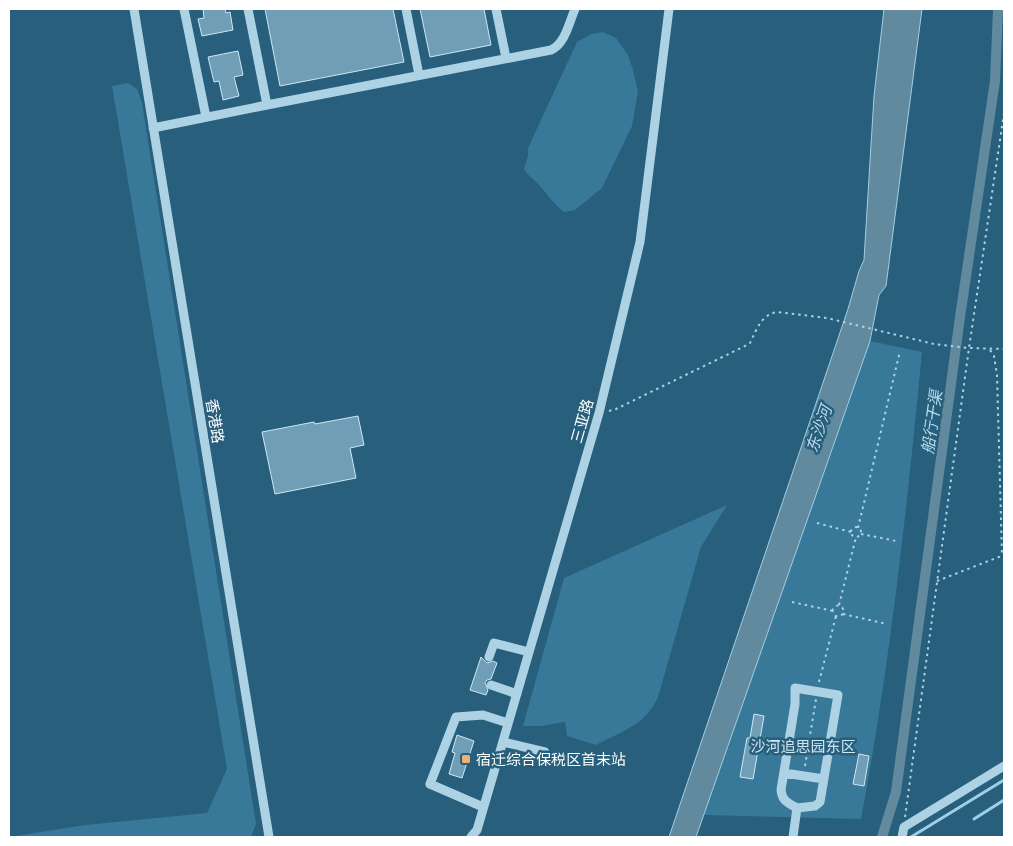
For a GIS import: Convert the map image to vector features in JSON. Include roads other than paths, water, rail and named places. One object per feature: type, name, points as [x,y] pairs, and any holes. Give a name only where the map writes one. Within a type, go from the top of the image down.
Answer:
[{"type":"street","name":"香港路","points":[[134,9],[269,837]]},
{"type":"street","points":[[184,9],[206,117]]},
{"type":"street","points":[[248,9],[267,105]]},
{"type":"street","points":[[406,9],[419,75]]},
{"type":"street","points":[[496,9],[506,58]]},
{"type":"street","points":[[153,128],[558,47],[576,9]]},
{"type":"street","name":"三亚路","points":[[476,835],[599,413],[640,242],[669,9]]},
{"type":"street","points":[[490,657],[494,643],[529,652]]},
{"type":"street","points":[[491,685],[517,694]]},
{"type":"street","points":[[795,688],[838,695],[820,802],[809,807],[797,808],[785,802],[782,796],[784,773],[795,704],[795,688]]},
{"type":"street","points":[[484,807],[430,784],[456,717],[483,715],[508,724]]},
{"type":"street","points":[[503,742],[545,752]]},
{"type":"street","points":[[902,837],[904,827],[1004,766]]},
{"type":"street","points":[[784,773],[824,779]]},
{"type":"street","points":[[793,837],[797,808]]},
{"type":"water","name":"东沙河","points":[[884,9],[922,9],[886,286],[879,295],[870,341],[696,837],[669,837],[864,260],[874,96]]},
{"type":"waterway","name":"船行干渠","points":[[882,837],[896,792],[960,317],[995,81],[998,9]]},
{"type":"waterway","points":[[911,837],[1004,780]]},
{"type":"waterway","points":[[974,819],[1004,800]]},
{"type":"place","name":"宿迁综合保税区首末站","points":[[466,759]]},
{"type":"park label","name":"沙河追思园东区","points":[[803,746]]}]
